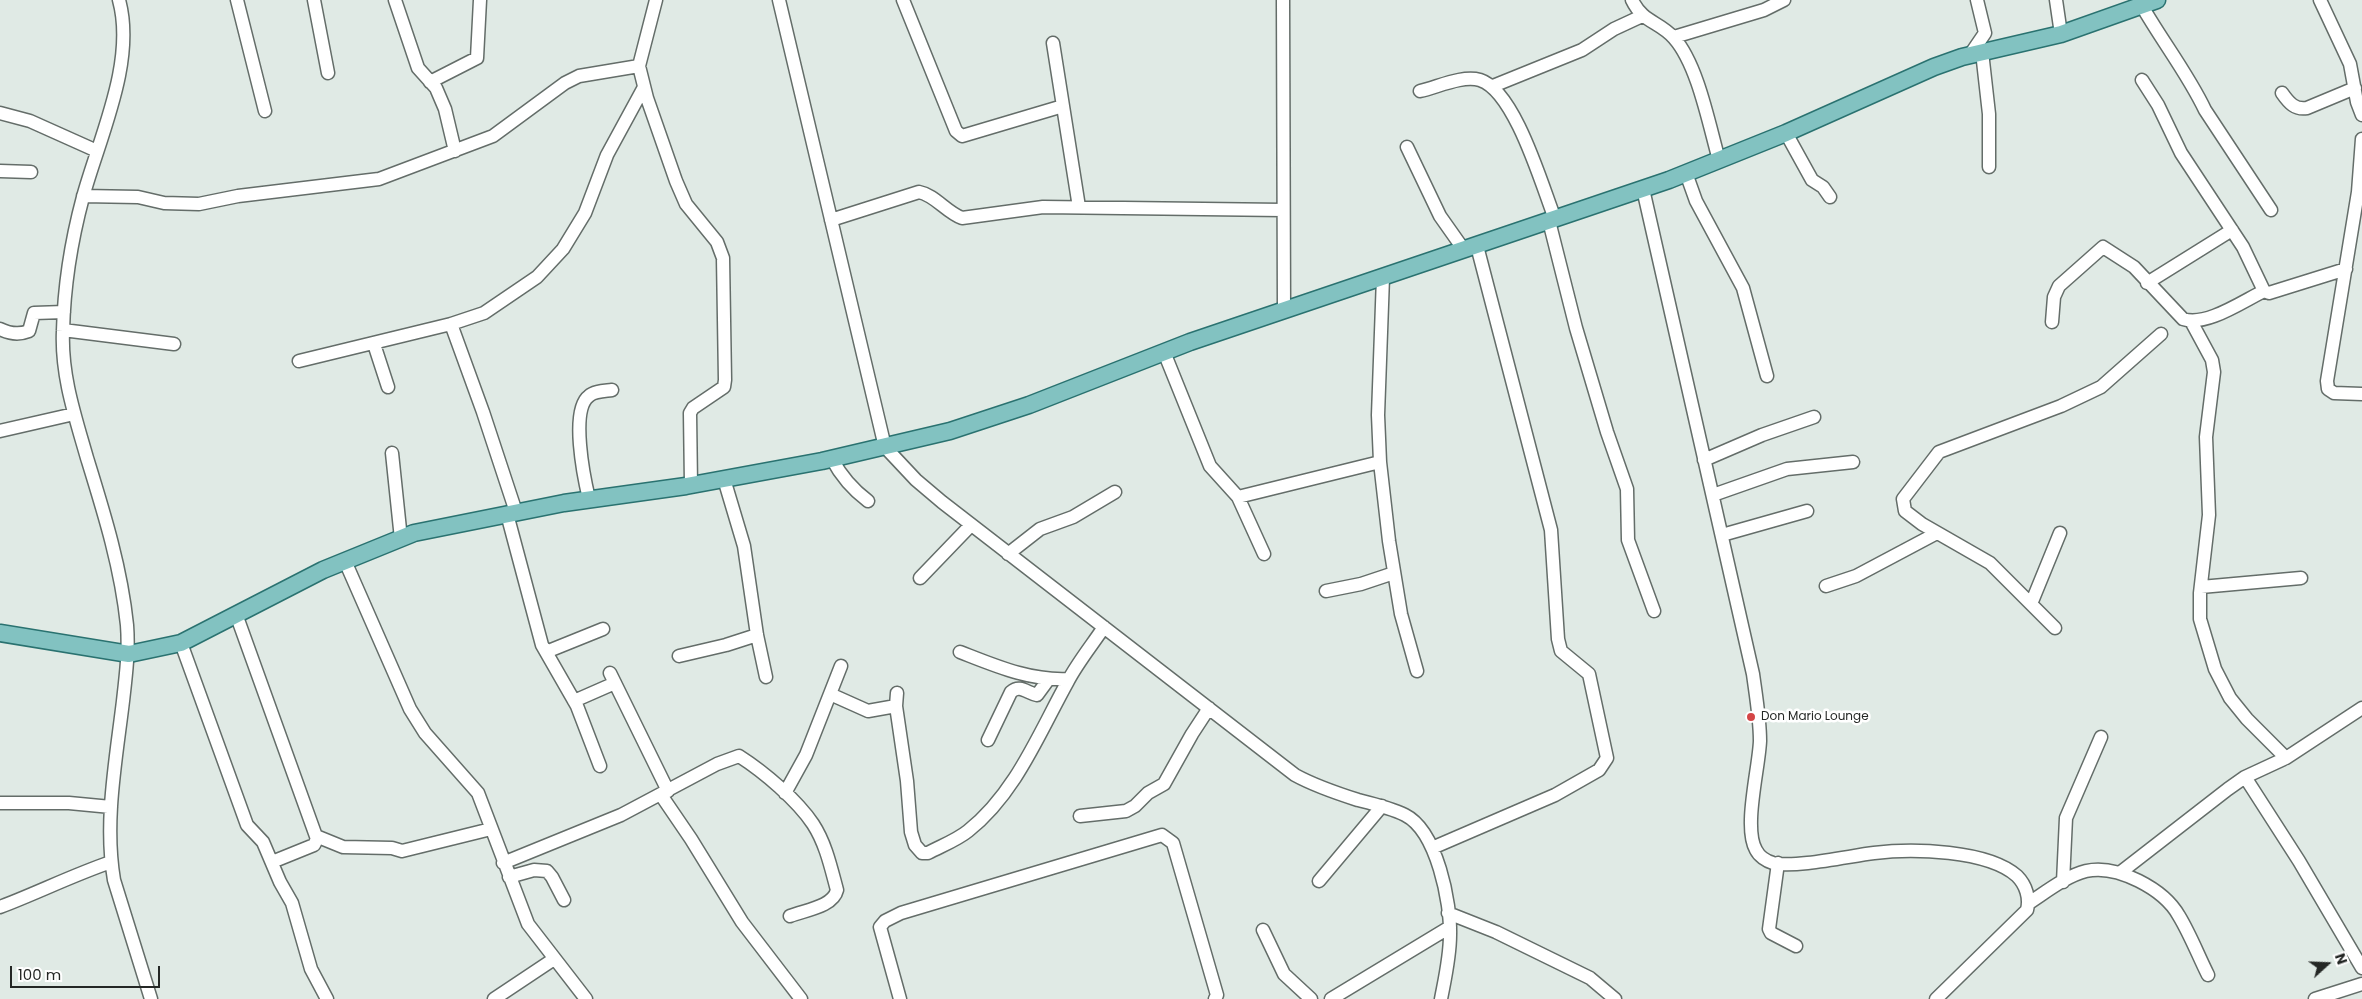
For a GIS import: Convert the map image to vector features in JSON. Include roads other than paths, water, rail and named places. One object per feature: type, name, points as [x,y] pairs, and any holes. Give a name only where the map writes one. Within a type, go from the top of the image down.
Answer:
[{"type":"main road","points":[[0,633],[129,654],[181,643],[345,561],[437,527],[589,499],[691,485],[832,459],[950,431],[1029,405],[1164,352],[1284,310],[1643,189],[1786,133],[1934,66],[2061,34],[2140,4]]},
{"type":"street","points":[[237,0],[265,111]]},
{"type":"street","points":[[314,0],[328,73]]},
{"type":"street","points":[[395,0],[418,68],[436,88],[445,109],[455,151]]},
{"type":"street","points":[[430,82],[477,58],[480,0]]},
{"type":"street","points":[[656,0],[639,66],[644,87],[676,181],[686,204],[717,242],[723,258],[725,380],[724,386],[693,408],[690,413],[691,485]]},
{"type":"street","points":[[779,0],[885,447],[916,480],[1008,554],[1295,775],[1333,792],[1382,806],[1414,820],[1432,848],[1448,912],[1450,927],[1449,958],[1441,999]]},
{"type":"street","points":[[904,0],[956,131],[962,136],[1063,106]]},
{"type":"street","points":[[1283,0],[1284,310]]},
{"type":"street","points":[[1632,0],[1642,16],[1674,37],[1690,60],[1719,160]]},
{"type":"street","points":[[1674,37],[1764,10],[1784,0]]},
{"type":"street","points":[[1978,0],[1985,34],[1976,54],[1989,114],[1989,167]]},
{"type":"street","points":[[2056,0],[2061,34]]},
{"type":"street","points":[[2320,0],[2350,64],[2354,88],[2362,115]]},
{"type":"street","points":[[121,2],[122,42],[119,77],[83,196],[74,234],[64,312],[63,357],[74,414],[113,546],[124,603],[129,654],[111,807],[110,862],[151,999]]},
{"type":"street","points":[[2140,4],[2197,93],[2205,110],[2271,210]]},
{"type":"street","points":[[1492,86],[1582,50],[1614,29],[1642,16]]},
{"type":"street","points":[[1053,43],[1079,207]]},
{"type":"street","points":[[83,196],[138,197],[164,203],[198,204],[274,191],[363,182],[393,175],[492,136],[565,83],[579,76],[639,66]]},
{"type":"street","points":[[1420,91],[1466,79],[1479,80],[1492,86],[1519,124],[1552,220],[1579,338],[1607,432],[1627,489],[1628,540],[1654,611]]},
{"type":"street","points":[[2142,80],[2158,106],[2181,153],[2232,230],[2264,290],[2269,293],[2346,269]]},
{"type":"street","points":[[299,361],[374,344],[451,324],[484,313],[537,276],[563,249],[585,212],[607,155],[644,87]]},
{"type":"street","points":[[2282,93],[2289,103],[2300,109],[2307,108],[2354,88]]},
{"type":"street","points":[[0,113],[30,120],[97,151]]},
{"type":"street","points":[[1786,133],[1812,180],[1822,187],[1830,197]]},
{"type":"street","points":[[2362,139],[2358,192],[2327,381],[2328,389],[2334,393],[2362,394]]},
{"type":"street","points":[[1407,147],[1440,216],[1470,248],[1551,530],[1558,639],[1561,650],[1589,674],[1607,758],[1599,770],[1555,796],[1432,848]]},
{"type":"street","points":[[0,171],[31,172]]},
{"type":"street","points":[[1686,173],[1696,201],[1743,288],[1767,376]]},
{"type":"street","points":[[1643,189],[1753,674],[1760,742],[1751,840],[1756,851],[1764,859],[1778,863],[1803,863],[1877,852],[1910,851],[1979,859],[2010,870],[2021,880],[2027,891],[2029,903],[2027,910],[1936,999]]},
{"type":"street","points":[[831,220],[919,192],[926,194],[955,216],[962,218],[1043,207],[1283,210]]},
{"type":"street","points":[[2147,283],[2232,230]]},
{"type":"street","points":[[2052,322],[2054,297],[2059,286],[2100,248],[2105,247],[2134,267],[2147,283],[2183,319],[2192,322],[2204,321],[2264,290]]},
{"type":"street","points":[[1383,277],[1378,415],[1380,462],[1401,614],[1417,671]]},
{"type":"street","points":[[0,329],[8,333],[26,333],[29,331],[34,313],[64,312]]},
{"type":"street","points":[[2192,322],[2212,360],[2214,372],[2206,437],[2208,531],[2200,587],[2200,619],[2215,668],[2230,698],[2247,720],[2286,758]]},
{"type":"street","points":[[451,324],[484,412],[511,513],[539,637],[587,728],[600,766]]},
{"type":"street","points":[[63,330],[174,344]]},
{"type":"street","points":[[2055,628],[1990,563],[1937,533],[1905,511],[1902,505],[1903,499],[1939,452],[2061,406],[2101,387],[2161,334]]},
{"type":"street","points":[[374,344],[388,388]]},
{"type":"street","points":[[1164,352],[1210,466],[1238,497],[1264,554]]},
{"type":"street","points":[[589,499],[583,474],[580,414],[587,396],[612,390]]},
{"type":"street","points":[[0,431],[74,414]]},
{"type":"street","points":[[1704,460],[1762,435],[1814,417]]},
{"type":"street","points":[[392,452],[401,539]]},
{"type":"street","points":[[832,459],[841,476],[856,492],[868,501]]},
{"type":"street","points":[[1238,497],[1380,462]]},
{"type":"street","points":[[1713,495],[1787,469],[1853,462]]},
{"type":"street","points":[[724,479],[744,546],[757,635],[766,677]]},
{"type":"street","points":[[1008,554],[1040,528],[1079,514],[1115,492]]},
{"type":"street","points":[[1722,534],[1807,511]]},
{"type":"street","points":[[920,578],[972,525]]},
{"type":"street","points":[[1826,586],[1856,576],[1937,533]]},
{"type":"street","points":[[2031,604],[2060,533]]},
{"type":"street","points":[[345,561],[410,709],[425,733],[478,793],[503,863],[528,924],[586,999]]},
{"type":"street","points":[[1326,591],[1361,584],[1394,573]]},
{"type":"street","points":[[2200,587],[2301,578]]},
{"type":"street","points":[[236,614],[316,836],[314,845],[272,862]]},
{"type":"street","points":[[830,694],[868,711],[897,700],[911,832],[915,845],[922,852],[928,853],[967,832],[990,811],[1026,760],[1069,679],[1104,627]]},
{"type":"street","points":[[546,652],[603,629]]},
{"type":"street","points":[[678,656],[726,645],[757,635]]},
{"type":"street","points":[[181,643],[247,825],[263,842],[280,882],[292,903],[311,969],[328,999]]},
{"type":"street","points":[[960,652],[1004,669],[1048,680],[1069,679]]},
{"type":"street","points":[[785,793],[806,755],[840,666]]},
{"type":"street","points":[[574,701],[613,678],[665,793],[691,839],[742,922],[802,999]]},
{"type":"street","points":[[988,740],[1011,692],[1015,688],[1020,688],[1037,695],[1048,680]]},
{"type":"street","points":[[1080,816],[1126,811],[1135,806],[1148,793],[1164,784],[1209,708]]},
{"type":"street","points":[[2122,872],[2245,777],[2286,758],[2362,708]]},
{"type":"street","points":[[2063,882],[2066,818],[2101,738]]},
{"type":"street","points":[[503,863],[622,815],[717,764],[739,756],[785,793],[813,824],[825,848],[837,890],[836,897],[829,902],[790,916]]},
{"type":"street","points":[[2245,777],[2308,876],[2362,968]]},
{"type":"street","points":[[0,802],[69,803],[111,807]]},
{"type":"street","points":[[1319,881],[1382,806]]},
{"type":"street","points":[[316,836],[343,846],[392,848],[402,851],[491,829]]},
{"type":"street","points":[[900,999],[880,927],[885,921],[902,913],[1162,835],[1173,843],[1217,995],[1215,999]]},
{"type":"street","points":[[0,907],[38,893],[85,870],[110,862]]},
{"type":"street","points":[[1778,863],[1769,929],[1771,933],[1796,946]]},
{"type":"street","points":[[509,877],[534,870],[547,871],[552,876],[564,900]]},
{"type":"street","points":[[2029,903],[2063,882],[2087,871],[2122,872],[2149,886],[2178,914],[2208,975]]},
{"type":"street","points":[[1448,912],[1496,932],[1590,978],[1614,999]]},
{"type":"street","points":[[1331,999],[1450,927]]},
{"type":"street","points":[[1264,930],[1284,974],[1311,999]]},
{"type":"street","points":[[494,999],[554,959]]},
{"type":"street","points":[[2315,999],[2362,984]]},
{"type":"place","name":"Don Mario Lounge","points":[[1751,717]]}]
